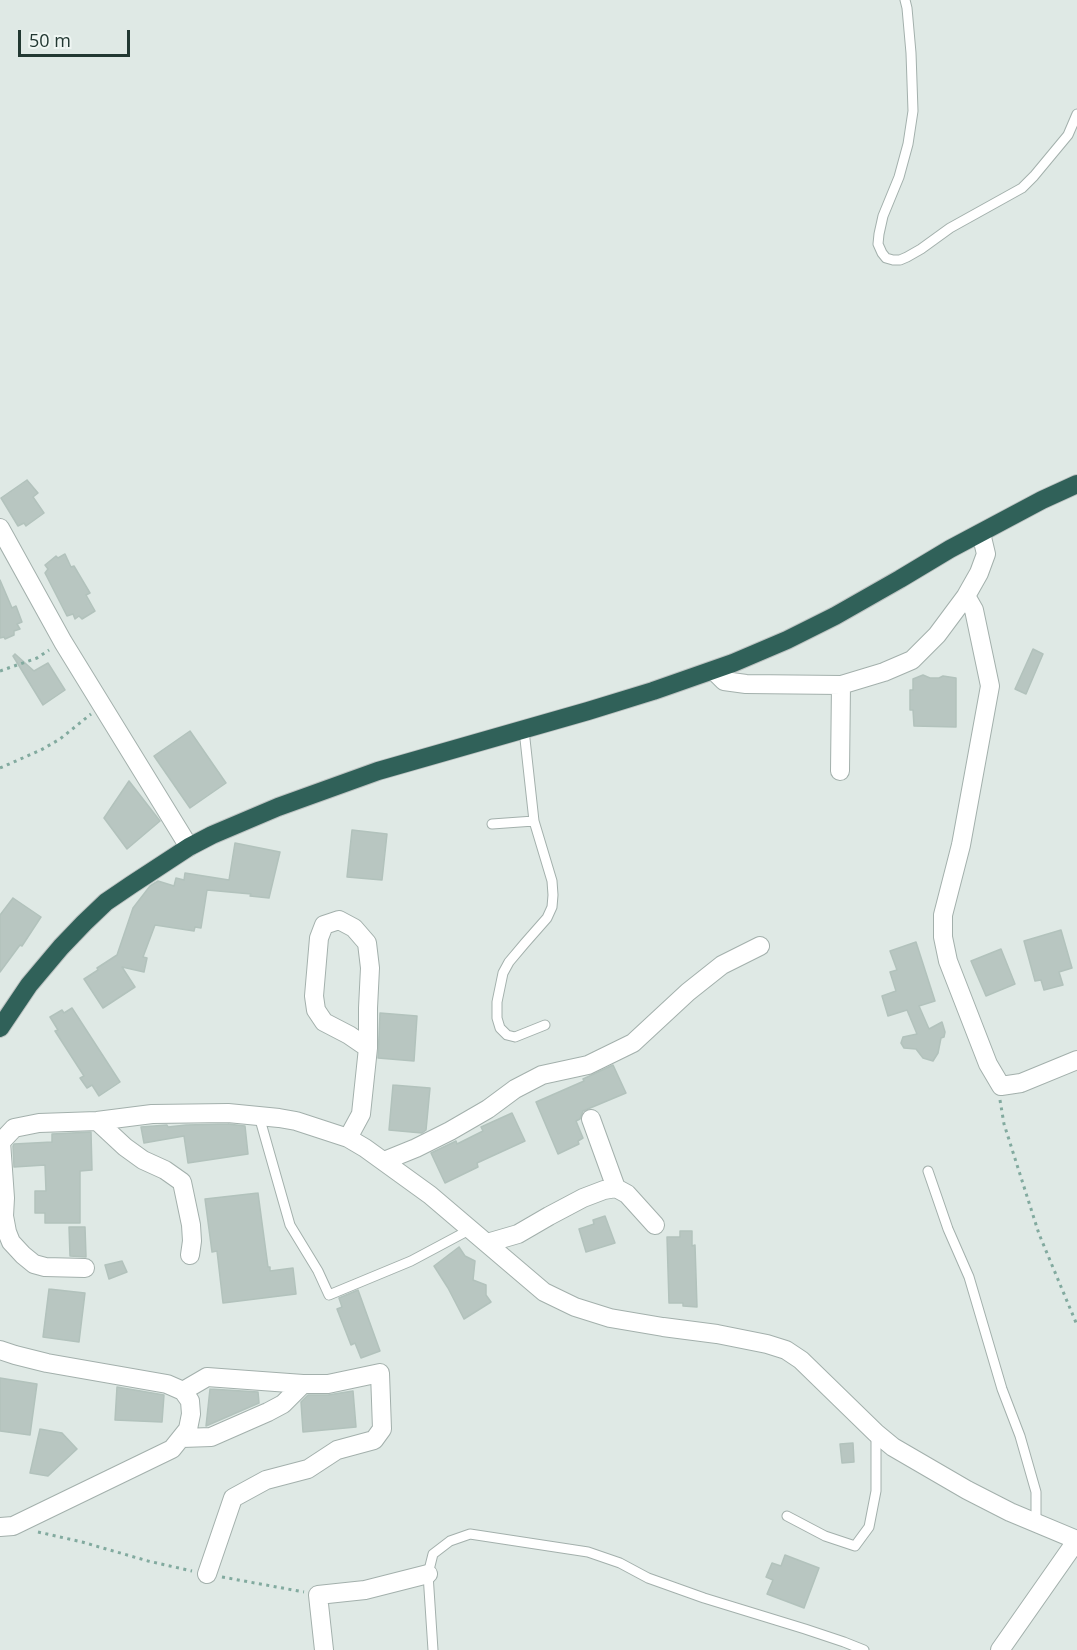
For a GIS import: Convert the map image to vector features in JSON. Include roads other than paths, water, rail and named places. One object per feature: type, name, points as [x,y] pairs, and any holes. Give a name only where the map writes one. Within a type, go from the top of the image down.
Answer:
[{"type":"highway","points":[[0,1028],[29,985],[84,923],[106,902],[189,847],[244,821],[378,771],[524,730],[714,671],[787,640],[835,616],[950,549],[1077,484]]},
{"type":"street","points":[[0,528],[63,642],[189,847]]},
{"type":"street","points":[[714,671],[724,681],[841,685],[884,672],[912,660],[937,635],[966,596],[979,573],[987,554],[981,533]]},
{"type":"street","points":[[966,596],[974,610],[990,686],[961,845],[943,915],[943,937],[948,961],[988,1064],[1001,1086],[1022,1083],[1077,1060]]},
{"type":"street","points":[[840,771],[841,685]]},
{"type":"street","points":[[348,1138],[361,1114],[368,1048],[370,968],[367,943],[354,928],[339,920],[324,925],[319,938],[314,996],[316,1010],[324,1022],[350,1035],[368,1048]]},
{"type":"street","points":[[384,1161],[450,1131],[488,1109],[515,1089],[542,1075],[588,1065],[633,1042],[688,992],[722,965],[760,946]]},
{"type":"street","points":[[85,1268],[45,1267],[34,1264],[11,1242],[4,1216],[1,1142],[14,1128],[39,1123],[97,1121],[152,1114],[228,1113],[296,1121],[348,1138],[430,1195],[544,1292],[575,1307],[610,1318],[717,1334],[786,1350],[801,1360],[893,1447],[1010,1512],[1077,1540],[1000,1650]]},
{"type":"street","points":[[591,1119],[616,1188]]},
{"type":"street","points":[[97,1121],[134,1153],[182,1182],[191,1225],[190,1255]]},
{"type":"street","points":[[487,1244],[518,1234],[583,1198],[616,1188],[627,1194],[655,1225]]},
{"type":"street","points":[[0,1350],[47,1363],[166,1384],[183,1391],[190,1401],[191,1414],[188,1429],[172,1449],[7,1527]]},
{"type":"street","points":[[183,1391],[207,1377],[328,1384],[380,1373],[382,1429],[374,1440],[338,1450],[308,1469],[266,1480],[233,1498],[207,1574]]},
{"type":"street","points":[[182,1438],[211,1437],[268,1412],[283,1404],[303,1384]]},
{"type":"street","points":[[324,1650],[318,1595],[365,1590],[428,1574]]},
{"type":"lane","points":[[905,0],[914,111],[899,177],[883,216],[879,234],[878,244],[886,258],[893,260],[906,257],[950,228],[1022,188],[1068,135],[1077,114]]},
{"type":"lane","points":[[524,730],[534,821],[552,881],[552,907],[548,918],[502,973],[497,1017],[500,1029],[507,1035],[515,1037],[545,1025]]},
{"type":"lane","points":[[492,824],[534,821]]},
{"type":"lane","points":[[260,1116],[290,1225],[329,1294],[411,1261],[471,1229]]},
{"type":"lane","points":[[928,1171],[948,1229],[969,1277],[1002,1389],[1020,1436],[1036,1492],[1036,1522]]},
{"type":"lane","points":[[787,1516],[825,1536],[855,1546],[869,1527],[876,1491],[876,1433]]},
{"type":"lane","points":[[433,1650],[428,1574],[433,1554],[450,1541],[470,1534],[588,1552],[704,1598],[864,1650]]}]
